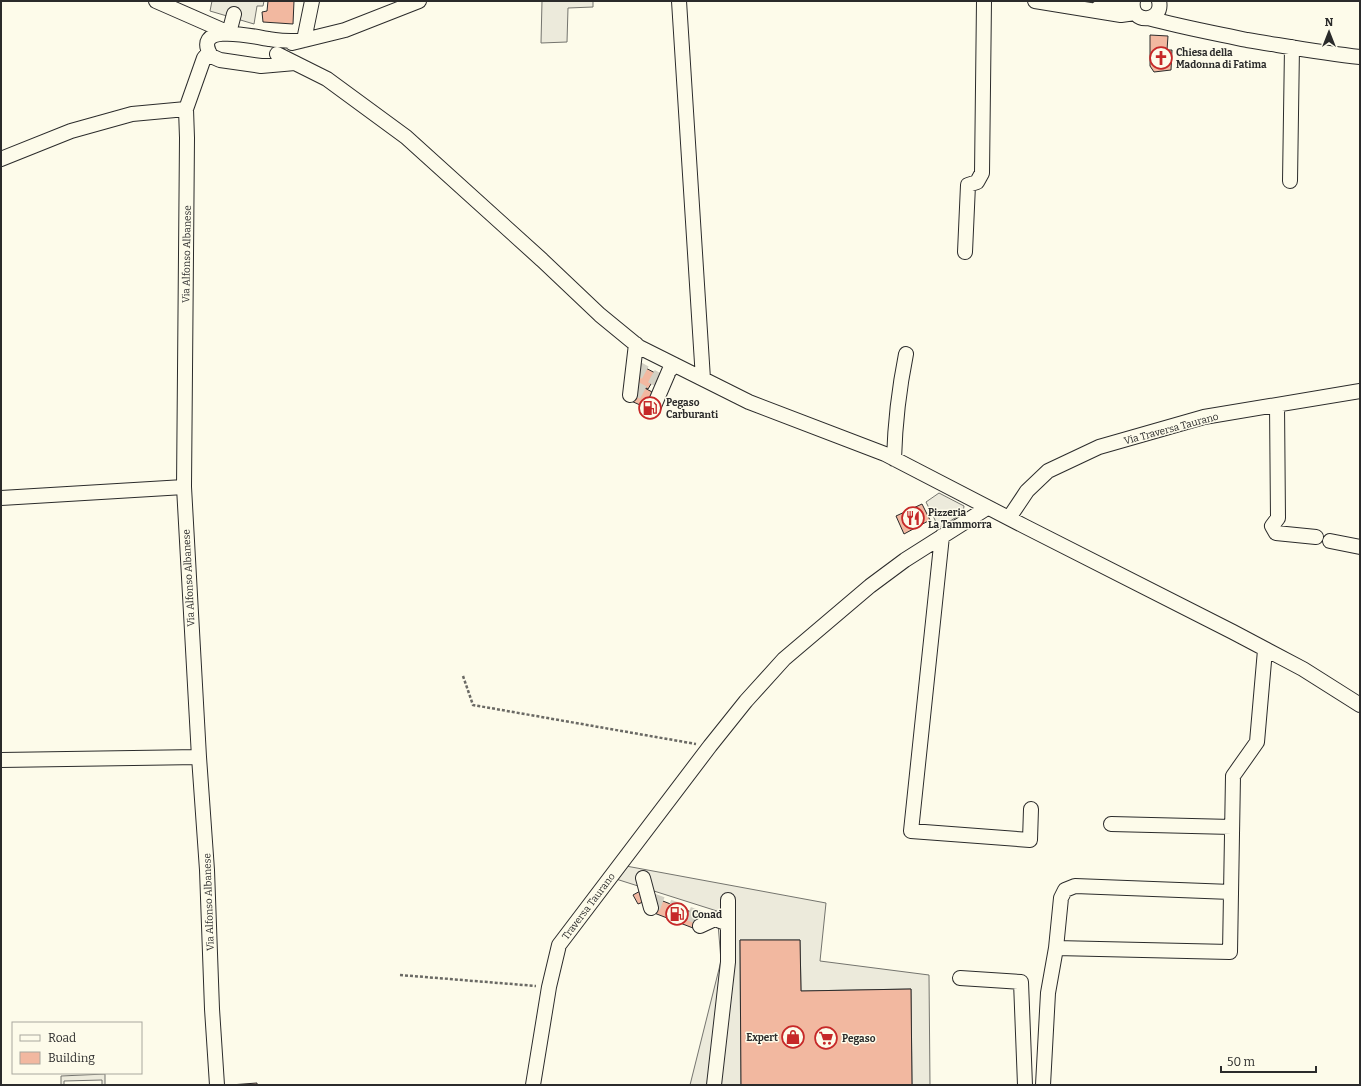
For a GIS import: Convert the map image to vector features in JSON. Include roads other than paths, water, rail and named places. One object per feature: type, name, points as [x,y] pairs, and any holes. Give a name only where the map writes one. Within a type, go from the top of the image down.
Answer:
[{"type":"street","points":[[156,1],[273,52],[327,79],[406,137],[542,260],[600,315],[636,344],[675,366],[749,402],[885,454],[946,492],[1009,518],[1233,632],[1303,669],[1360,705]]},
{"type":"street","points":[[298,64],[298,53],[312,1]]},
{"type":"street","points":[[185,14],[195,22],[212,52],[261,66],[273,52],[302,41],[345,30],[419,1]]},
{"type":"street","points":[[679,1],[703,379]]},
{"type":"street","points":[[965,252],[968,185],[977,182],[982,173],[984,1]]},
{"type":"street","points":[[1035,1],[1083,10],[1102,8],[1137,8],[1179,27],[1292,47],[1360,57]]},
{"type":"street","points":[[1137,8],[1152,17],[1158,12],[1159,3]]},
{"type":"street","points":[[1159,3],[1179,27]]},
{"type":"street","points":[[229,33],[234,14]]},
{"type":"street","points":[[212,52],[211,37],[217,34],[229,33]]},
{"type":"street","points":[[1290,181],[1292,47]]},
{"type":"street","name":"Via Alfonso Albanese","points":[[212,52],[204,58],[186,109],[184,486],[207,870],[212,1009],[217,1085]]},
{"type":"street","points":[[1,159],[71,131],[132,114],[186,109]]},
{"type":"street","points":[[630,395],[636,344]]},
{"type":"street","points":[[894,459],[895,428],[899,391],[906,354]]},
{"type":"street","points":[[654,406],[669,371],[675,366]]},
{"type":"street","name":"Via Traversa Taurano","points":[[1009,518],[1027,491],[1048,471],[1100,447],[1204,417],[1360,391]]},
{"type":"street","points":[[1277,405],[1278,518],[1272,526],[1276,533],[1316,537]]},
{"type":"street","points":[[1,498],[184,486]]},
{"type":"street","name":"Traversa Taurano","points":[[533,1085],[549,987],[559,945],[707,750],[746,701],[784,659],[870,586],[942,536],[987,508]]},
{"type":"street","points":[[942,536],[911,831],[1030,840],[1031,809]]},
{"type":"street","points":[[1330,541],[1360,546]]},
{"type":"street","points":[[1056,948],[1230,952],[1233,776],[1257,742],[1265,650]]},
{"type":"street","points":[[1,760],[199,756]]},
{"type":"street","points":[[1111,824],[1232,827]]},
{"type":"street","points":[[643,878],[651,908]]},
{"type":"street","points":[[1043,1085],[1048,993],[1056,948],[1061,898],[1065,890],[1075,886],[1231,892]]},
{"type":"street","points":[[714,1085],[728,962],[728,900]]},
{"type":"street","points":[[700,926],[715,919],[728,924]]},
{"type":"street","points":[[960,978],[1022,982],[1025,1085]]},
{"type":"tunnel","points":[[633,366],[664,383]]},
{"type":"tunnel","points":[[631,386],[657,400]]},
{"type":"tunnel","points":[[649,899],[709,921]]},
{"type":"place","name":"Chiesa della Madonna di Fatima","points":[[1161,58]]},
{"type":"place","name":"Pegaso Carburanti","points":[[650,408]]},
{"type":"place","name":"Pizzeria La Tammorra","points":[[913,518]]},
{"type":"place","name":"Conad","points":[[677,914]]},
{"type":"place","name":"Expert","points":[[793,1037]]},
{"type":"place","name":"Pegaso","points":[[826,1038]]}]
